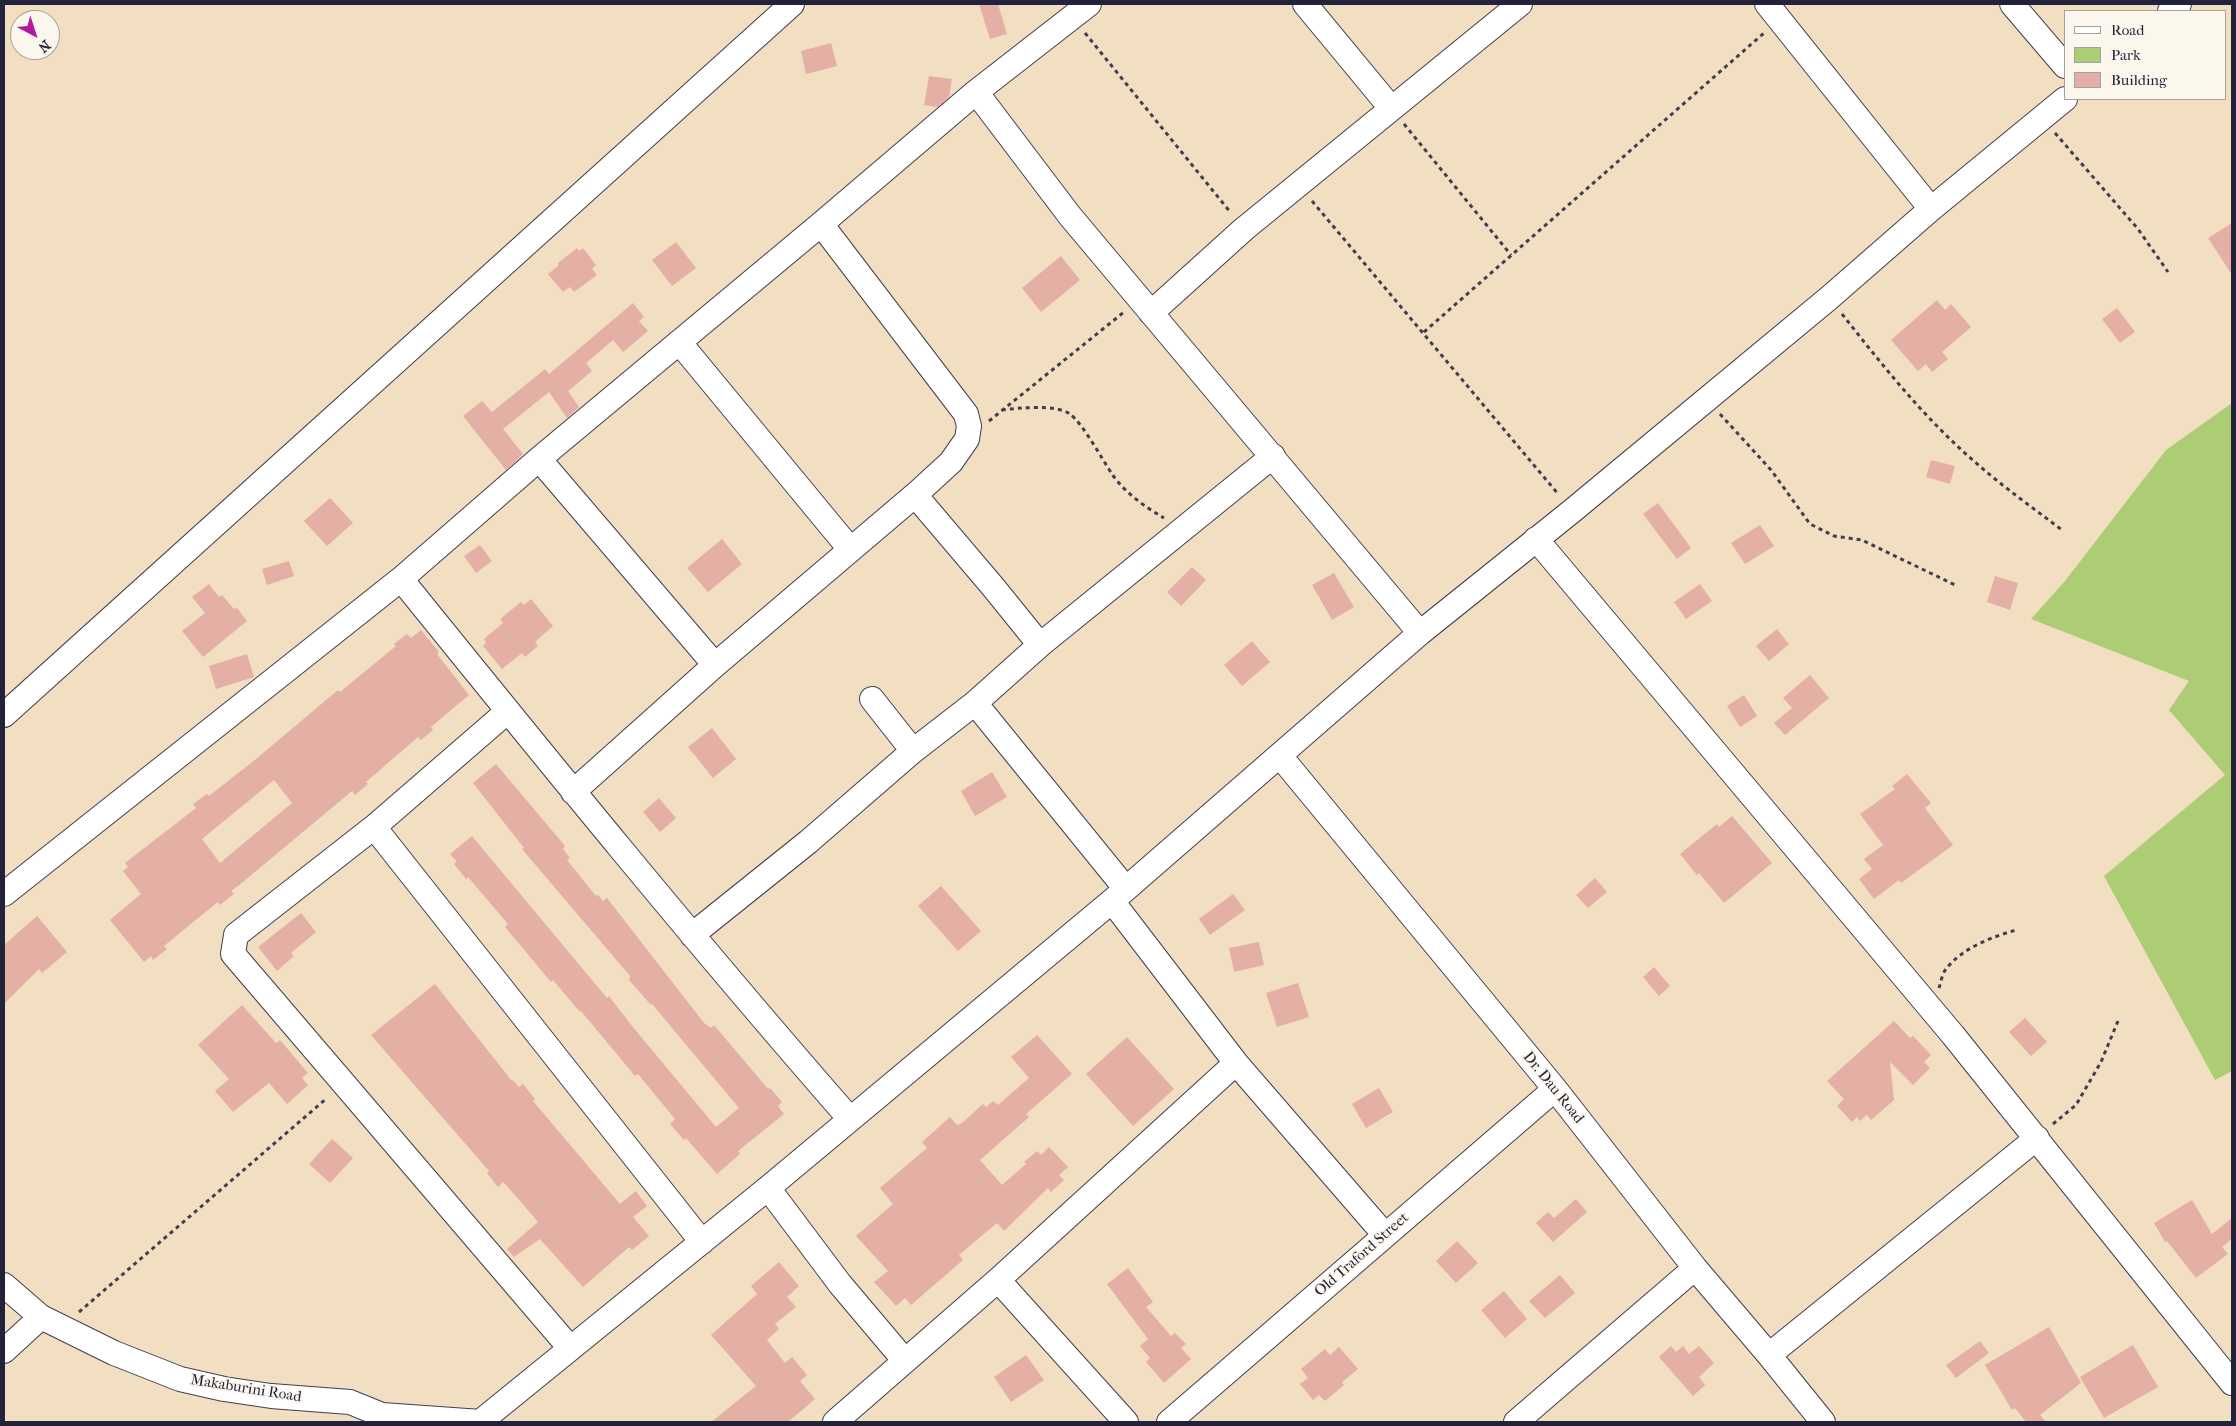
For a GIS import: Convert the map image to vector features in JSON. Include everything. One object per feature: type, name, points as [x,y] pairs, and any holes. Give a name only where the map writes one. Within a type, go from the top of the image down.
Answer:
[{"type":"street","points":[[4,715],[792,4]]},
{"type":"street","points":[[1306,4],[1391,108]]},
{"type":"street","points":[[1145,306],[1244,229],[1520,4]]},
{"type":"street","points":[[2012,4],[2064,65]]},
{"type":"street","points":[[4,894],[402,579],[539,459],[976,92],[1081,11]]},
{"type":"street","points":[[1773,12],[1931,209]]},
{"type":"street","points":[[976,92],[1070,216],[1420,633]]},
{"type":"street","points":[[480,1422],[768,1188],[1119,895],[1420,633],[1572,511],[1830,298],[1931,209],[2064,100]]},
{"type":"street","points":[[573,792],[715,665],[951,462],[967,438],[969,426],[966,414],[821,224]]},
{"type":"street","points":[[679,342],[850,549]]},
{"type":"street","points":[[692,935],[808,842],[913,751],[1273,456]]},
{"type":"street","points":[[539,459],[715,665]]},
{"type":"street","points":[[914,495],[994,588],[1040,646]]},
{"type":"street","points":[[1536,539],[1931,1009],[2232,1382]]},
{"type":"street","points":[[402,579],[573,792],[692,935],[850,1118]]},
{"type":"street","points":[[872,699],[913,751]]},
{"type":"street","points":[[975,702],[1119,895],[1236,1063],[1385,1235]]},
{"type":"street","points":[[508,711],[374,826],[236,935],[233,954],[570,1348]]},
{"type":"street","name":"Dr. Dau Road","points":[[1280,756],[1556,1089],[1695,1268],[1769,1354],[1823,1422]]},
{"type":"street","points":[[374,826],[702,1242]]},
{"type":"street","points":[[835,1422],[998,1280],[1236,1063]]},
{"type":"street","name":"Old Traford Street","points":[[1169,1422],[1556,1089]]},
{"type":"street","points":[[1769,1354],[2037,1138]]},
{"type":"street","points":[[768,1188],[840,1284],[905,1361]]},
{"type":"street","points":[[1516,1422],[1695,1268]]},
{"type":"street","points":[[998,1280],[1126,1422]]},
{"type":"street","name":"Makaburini Road","points":[[4,1284],[51,1322],[114,1353],[180,1379],[224,1389],[271,1396],[350,1402],[389,1418],[480,1422]]},
{"type":"street","points":[[4,1350],[51,1322]]},
{"type":"path","points":[[1081,11],[1244,229]]},
{"type":"path","points":[[1424,332],[1511,255],[1773,12]]},
{"type":"path","points":[[1391,108],[1511,255]]},
{"type":"path","points":[[2042,118],[2138,229],[2168,272]]},
{"type":"path","points":[[1298,184],[1424,332],[1572,511]]},
{"type":"path","points":[[1830,298],[1874,354],[1937,425],[1975,462],[2062,530]]},
{"type":"path","points":[[967,438],[1002,410],[1145,306]]},
{"type":"path","points":[[1706,399],[1771,470],[1810,524],[1834,536],[1862,540],[1957,586]]},
{"type":"path","points":[[1002,410],[1025,407],[1050,409],[1070,414],[1094,444],[1113,476],[1144,507],[1184,528]]},
{"type":"path","points":[[1931,1009],[1945,970],[1955,960],[1987,940],[2016,930]]},
{"type":"path","points":[[2037,1138],[2076,1105],[2101,1062],[2118,1021]]},
{"type":"path","points":[[51,1322],[343,1084]]},
{"type":"green space","points":[[2232,403],[2232,1071],[2215,1080],[2104,876],[2225,775],[2169,710],[2189,681],[2031,619],[2065,581],[2166,450]]},
{"type":"building","points":[[979,4],[998,4],[1007,34],[990,39]]},
{"type":"building","points":[[831,43],[837,66],[806,74],[801,51]]},
{"type":"building","points":[[929,76],[952,79],[949,97],[938,107],[924,105]]},
{"type":"building","points":[[2232,223],[2232,275],[2208,238]]},
{"type":"building","points":[[676,242],[696,268],[672,286],[652,260]]},
{"type":"building","points":[[577,248],[579,251],[583,248],[596,265],[592,269],[597,275],[574,292],[570,287],[563,292],[548,274],[558,266],[558,263]]},
{"type":"building","points":[[1061,256],[1080,280],[1041,312],[1022,288]]},
{"type":"building","points":[[1937,300],[1945,310],[1951,304],[1971,327],[1942,352],[1948,359],[1932,372],[1926,364],[1918,371],[1891,340]]},
{"type":"building","points":[[633,303],[644,317],[639,321],[648,331],[623,352],[613,340],[586,363],[592,371],[568,391],[579,407],[567,418],[549,392],[503,429],[523,454],[506,470],[463,416],[482,401],[492,412],[545,369],[549,374]]},
{"type":"building","points":[[2117,308],[2135,332],[2120,343],[2102,319]]},
{"type":"building","points":[[1931,460],[1955,466],[1950,484],[1926,477]]},
{"type":"building","points":[[330,498],[353,523],[327,546],[304,521]]},
{"type":"building","points":[[1658,503],[1691,548],[1677,559],[1643,514]]},
{"type":"building","points":[[1760,525],[1774,546],[1745,564],[1731,543]]},
{"type":"building","points":[[722,539],[742,564],[708,592],[687,568]]},
{"type":"building","points":[[480,545],[492,561],[476,573],[464,556]]},
{"type":"building","points":[[289,561],[294,576],[267,585],[262,569]]},
{"type":"building","points":[[1192,567],[1206,580],[1181,606],[1167,592]]},
{"type":"building","points":[[1334,573],[1354,607],[1332,620],[1312,585]]},
{"type":"building","points":[[1995,576],[2018,583],[2010,610],[1987,602]]},
{"type":"building","points":[[209,584],[219,597],[222,595],[234,609],[237,608],[247,621],[203,657],[182,631],[205,613],[192,597]]},
{"type":"building","points":[[1700,584],[1712,601],[1686,619],[1674,602]]},
{"type":"building","points":[[531,599],[553,626],[535,642],[538,646],[525,657],[522,653],[502,669],[483,646],[486,643],[484,639],[503,623],[500,619],[521,602],[524,605]]},
{"type":"building","points":[[1777,629],[1789,644],[1769,661],[1756,646]]},
{"type":"building","points":[[421,630],[469,695],[431,727],[433,730],[421,740],[418,737],[366,782],[368,784],[355,795],[352,791],[231,891],[234,894],[220,905],[218,902],[198,918],[164,946],[167,949],[153,960],[151,956],[144,962],[110,920],[141,894],[123,871],[128,867],[125,863],[196,808],[193,804],[207,794],[209,796],[338,690],[340,692],[396,646],[394,644],[407,634],[411,638]],"holes":[[[274,780],[292,803],[220,863],[202,839]]]},
{"type":"building","points":[[1252,641],[1270,662],[1242,686],[1224,665]]},
{"type":"building","points":[[247,654],[254,677],[216,689],[209,666]]},
{"type":"building","points":[[1810,675],[1829,698],[1785,735],[1774,723],[1792,708],[1783,698]]},
{"type":"building","points":[[1744,695],[1757,716],[1740,727],[1727,706]]},
{"type":"building","points":[[712,728],[736,759],[713,778],[688,747]]},
{"type":"building","points":[[496,764],[565,846],[563,849],[570,858],[567,860],[596,896],[598,895],[603,901],[607,898],[704,1023],[711,1028],[714,1025],[768,1089],[770,1088],[782,1102],[778,1106],[784,1114],[738,1151],[740,1154],[717,1174],[686,1138],[684,1140],[670,1124],[675,1119],[638,1074],[635,1076],[581,1011],[553,980],[551,982],[505,927],[508,924],[468,877],[466,879],[454,864],[457,862],[450,854],[472,836],[607,998],[609,996],[716,1127],[739,1108],[652,1004],[629,980],[630,976],[522,849],[524,848],[473,783]]},
{"type":"building","points":[[992,772],[1007,797],[975,816],[961,791]]},
{"type":"building","points":[[1907,774],[1931,803],[1925,808],[1953,845],[1901,883],[1899,880],[1874,899],[1859,879],[1872,869],[1864,859],[1883,845],[1860,814],[1895,789],[1892,786]]},
{"type":"building","points":[[659,798],[676,818],[660,832],[643,812]]},
{"type":"building","points":[[1732,816],[1772,863],[1724,903],[1680,854],[1717,824],[1719,827]]},
{"type":"building","points":[[1595,878],[1607,892],[1588,908],[1576,895]]},
{"type":"building","points":[[941,886],[981,931],[958,951],[918,906]]},
{"type":"building","points":[[1233,894],[1245,910],[1210,935],[1199,919]]},
{"type":"building","points":[[301,913],[316,932],[291,953],[294,956],[277,971],[258,947]]},
{"type":"building","points":[[37,916],[67,952],[42,973],[39,969],[4,1004],[4,945]]},
{"type":"building","points":[[1259,942],[1264,965],[1234,972],[1229,948]]},
{"type":"building","points":[[1654,967],[1670,986],[1659,996],[1643,977]]},
{"type":"building","points":[[1298,983],[1309,1017],[1277,1027],[1266,993]]},
{"type":"building","points":[[435,984],[512,1081],[519,1087],[523,1084],[535,1099],[533,1101],[620,1204],[636,1191],[647,1206],[633,1217],[649,1236],[632,1250],[629,1247],[583,1287],[540,1239],[514,1257],[507,1249],[538,1222],[503,1182],[498,1187],[487,1173],[489,1171],[371,1035]]},
{"type":"building","points":[[242,1005],[276,1043],[280,1040],[308,1073],[302,1078],[308,1085],[287,1104],[269,1083],[233,1112],[215,1091],[229,1079],[198,1045]]},
{"type":"building","points":[[2025,1018],[2047,1042],[2031,1056],[2009,1032]]},
{"type":"building","points":[[1894,1021],[1910,1038],[1913,1036],[1931,1055],[1924,1062],[1930,1068],[1913,1085],[1890,1062],[1894,1100],[1871,1120],[1867,1115],[1860,1121],[1857,1117],[1852,1122],[1837,1106],[1844,1099],[1827,1081]]},
{"type":"building","points":[[1037,1035],[1072,1074],[1026,1114],[1029,1117],[980,1160],[1002,1185],[1026,1164],[1024,1162],[1037,1151],[1041,1155],[1049,1147],[1068,1167],[1059,1175],[1064,1180],[1051,1192],[1048,1188],[1004,1231],[997,1223],[959,1255],[963,1260],[911,1305],[905,1298],[896,1306],[874,1282],[888,1271],[856,1236],[893,1204],[880,1188],[927,1148],[922,1142],[950,1117],[957,1125],[962,1123],[983,1104],[986,1107],[993,1101],[998,1105],[1029,1078],[1011,1057]]},
{"type":"building","points":[[1127,1037],[1174,1089],[1133,1126],[1086,1074]]},
{"type":"building","points":[[1379,1088],[1393,1112],[1366,1128],[1352,1104]]},
{"type":"building","points":[[332,1139],[353,1158],[330,1183],[309,1164]]},
{"type":"building","points":[[1576,1199],[1587,1212],[1553,1242],[1536,1223],[1548,1212],[1554,1218]]},
{"type":"building","points":[[2192,1200],[2212,1234],[2232,1218],[2232,1239],[2222,1247],[2228,1254],[2196,1278],[2167,1241],[2165,1242],[2154,1223]]},
{"type":"building","points":[[1457,1241],[1478,1263],[1456,1283],[1436,1261]]},
{"type":"building","points":[[779,1262],[799,1286],[787,1297],[796,1307],[775,1324],[779,1329],[767,1340],[785,1363],[792,1357],[807,1375],[800,1381],[815,1399],[788,1422],[711,1422],[756,1386],[711,1335],[757,1294],[751,1286]]},
{"type":"building","points":[[1128,1268],[1153,1302],[1146,1307],[1171,1336],[1175,1333],[1186,1344],[1181,1348],[1191,1359],[1164,1383],[1146,1362],[1150,1358],[1140,1346],[1148,1339],[1107,1284]]},
{"type":"building","points":[[1560,1275],[1575,1293],[1545,1318],[1529,1301]]},
{"type":"building","points":[[1504,1291],[1527,1319],[1505,1338],[1481,1310]]},
{"type":"building","points":[[2049,1327],[2081,1383],[2040,1415],[2046,1422],[2026,1422],[2015,1408],[2012,1410],[1985,1365]]},
{"type":"building","points":[[1980,1341],[1989,1353],[1956,1378],[1946,1365]]},
{"type":"building","points":[[2133,1345],[2158,1387],[2104,1418],[2080,1377]]},
{"type":"building","points":[[1671,1346],[1676,1352],[1683,1346],[1689,1354],[1699,1346],[1714,1363],[1699,1377],[1705,1385],[1693,1396],[1659,1357]]},
{"type":"building","points":[[1339,1347],[1358,1369],[1342,1382],[1344,1385],[1325,1401],[1319,1395],[1313,1400],[1300,1384],[1308,1378],[1301,1369],[1325,1349],[1330,1355]]},
{"type":"building","points":[[1026,1355],[1044,1380],[1011,1402],[994,1377]]}]
